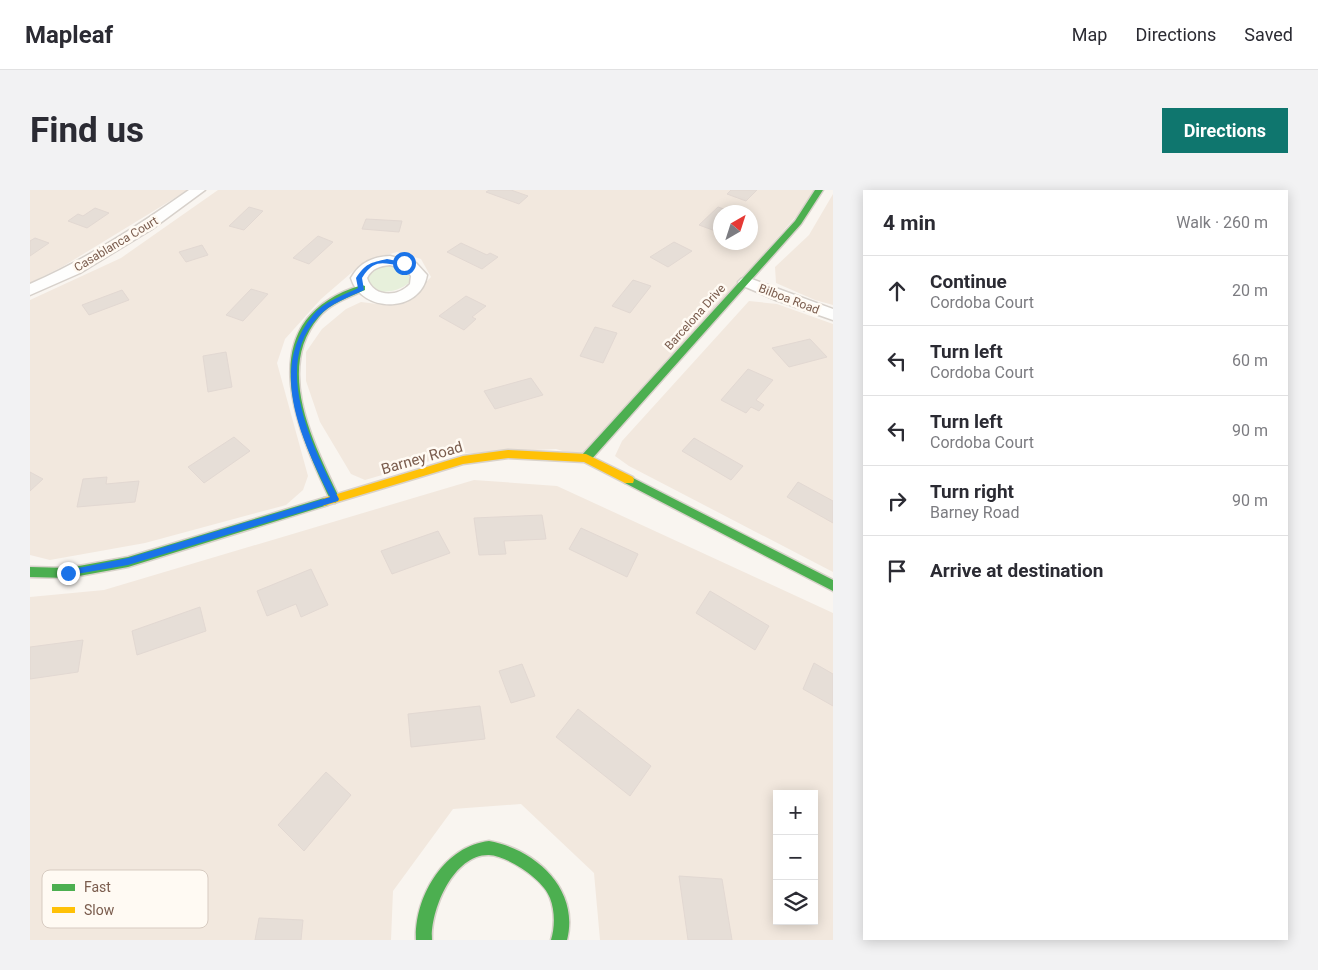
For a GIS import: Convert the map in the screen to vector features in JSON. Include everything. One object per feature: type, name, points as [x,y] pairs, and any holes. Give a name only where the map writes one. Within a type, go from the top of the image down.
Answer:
[{"type":"street","name":"Casablanca Court","points":[[30,290],[75,270],[147,226],[198,190]]},
{"type":"street","name":"Barcelona Drive","points":[[586,458],[746,282],[798,222],[819,190]]},
{"type":"street","name":"Bilboa Road","points":[[746,282],[833,315]]},
{"type":"street","points":[[335,499],[316,461],[299,415],[292,376],[299,342],[316,315],[333,303],[362,288]]},
{"type":"street","name":"Barney Road","points":[[30,572],[68,573],[128,562],[463,460],[508,454],[586,458],[833,586]]},
{"type":"street","points":[[424,940],[423,930],[431,898],[443,876],[458,861],[481,848],[509,852],[527,863],[554,890],[561,913],[562,932],[559,940]]},
{"type":"shaded area","points":[[30,190],[188,190],[62,267],[30,283]]},
{"type":"shaded area","points":[[218,190],[819,190],[586,458],[556,449],[454,454],[365,480],[351,474],[320,422],[306,381],[306,352],[322,329],[346,309],[361,302],[386,305],[411,298],[431,277],[421,259],[397,252],[365,261],[321,299],[285,339],[277,363],[308,476],[303,490],[286,505],[145,543],[50,560],[30,555],[30,300],[121,258]]},
{"type":"shaded area","points":[[833,194],[833,305],[815,300],[776,283],[775,267],[809,235]]},
{"type":"shaded area","points":[[749,301],[777,304],[833,324],[833,572],[629,466],[615,456],[622,441]]},
{"type":"shaded area","points":[[474,480],[557,486],[833,613],[833,940],[600,940],[594,873],[521,804],[453,809],[393,891],[391,940],[30,940],[30,597],[104,590]]},
{"type":"green space","points":[[382,266],[400,266],[409,274],[410,282],[392,291],[370,291],[366,278],[374,270]]},
{"type":"building","points":[[489,190],[511,190],[528,196],[519,204],[486,192]]},
{"type":"building","points":[[731,190],[757,190],[746,201],[727,194]]},
{"type":"building","points":[[249,207],[263,211],[244,230],[229,226]]},
{"type":"building","points":[[95,208],[109,213],[87,228],[68,221],[78,214],[83,216]]},
{"type":"building","points":[[713,212],[713,230],[699,225]]},
{"type":"building","points":[[366,219],[402,221],[399,232],[362,229]]},
{"type":"building","points":[[318,236],[333,242],[309,264],[293,258]]},
{"type":"building","points":[[35,238],[49,243],[30,256],[30,241]]},
{"type":"building","points":[[674,242],[692,251],[668,267],[650,257]]},
{"type":"building","points":[[461,243],[487,255],[490,253],[498,257],[482,269],[447,252]]},
{"type":"building","points":[[202,245],[208,255],[186,262],[179,252]]},
{"type":"building","points":[[633,280],[651,286],[630,313],[612,306]]},
{"type":"building","points":[[251,289],[268,294],[243,321],[226,315]]},
{"type":"building","points":[[122,290],[129,300],[89,315],[82,305]]},
{"type":"building","points":[[466,296],[486,306],[472,317],[476,319],[464,330],[439,316]]},
{"type":"building","points":[[595,327],[617,333],[603,363],[580,356]]},
{"type":"building","points":[[810,339],[827,357],[789,367],[772,348]]},
{"type":"building","points":[[226,352],[232,387],[208,392],[203,356]]},
{"type":"building","points":[[748,369],[773,380],[756,400],[764,405],[759,411],[751,407],[746,413],[721,400]]},
{"type":"building","points":[[531,378],[543,395],[495,409],[484,391]]},
{"type":"building","points":[[234,437],[250,451],[204,483],[188,467]]},
{"type":"building","points":[[694,438],[743,466],[731,480],[682,451]]},
{"type":"building","points":[[30,472],[43,479],[30,491]]},
{"type":"building","points":[[107,477],[106,484],[139,481],[135,502],[77,507],[83,479]]},
{"type":"building","points":[[798,482],[833,501],[833,523],[787,497]]},
{"type":"building","points":[[542,515],[546,539],[504,541],[506,554],[479,555],[474,518]]},
{"type":"building","points":[[581,528],[638,554],[627,577],[569,549]]},
{"type":"building","points":[[438,531],[450,553],[392,574],[381,551]]},
{"type":"building","points":[[311,569],[328,605],[301,617],[296,604],[267,616],[257,591]]},
{"type":"building","points":[[710,591],[769,626],[755,650],[696,613]]},
{"type":"building","points":[[200,607],[206,631],[137,655],[132,631]]},
{"type":"building","points":[[83,640],[78,672],[30,679],[30,647]]},
{"type":"building","points":[[814,663],[833,674],[833,706],[803,689]]},
{"type":"building","points":[[522,664],[535,696],[511,703],[499,671]]},
{"type":"building","points":[[480,706],[485,739],[411,747],[408,714]]},
{"type":"building","points":[[578,709],[651,766],[630,796],[556,737]]},
{"type":"building","points":[[326,772],[351,795],[304,851],[278,825]]},
{"type":"building","points":[[679,876],[722,879],[732,940],[688,940]]},
{"type":"building","points":[[259,918],[303,920],[301,940],[255,940]]},
{"type":"traffic: fast","points":[[586,458],[798,222],[819,190]]},
{"type":"traffic: fast","points":[[335,499],[305,431],[298,407],[294,382],[295,358],[302,335],[316,315],[332,303],[362,288]]},
{"type":"traffic: fast","points":[[629,480],[833,586]]},
{"type":"traffic: fast","points":[[30,572],[68,573],[128,562],[324,502]]},
{"type":"traffic: fast","points":[[424,940],[424,926],[429,905],[446,874],[455,863],[467,855],[480,849],[489,848],[520,859],[548,881],[556,893],[561,914],[561,935],[559,940]]},
{"type":"traffic: slow","points":[[324,502],[463,460],[508,454],[586,458],[629,480]]},
{"type":"route","points":[[68,573],[128,562],[335,499],[316,461],[299,415],[292,376],[299,342],[306,328],[316,315],[333,303],[362,288],[359,278],[365,268],[379,262],[396,261],[404,263]]}]
